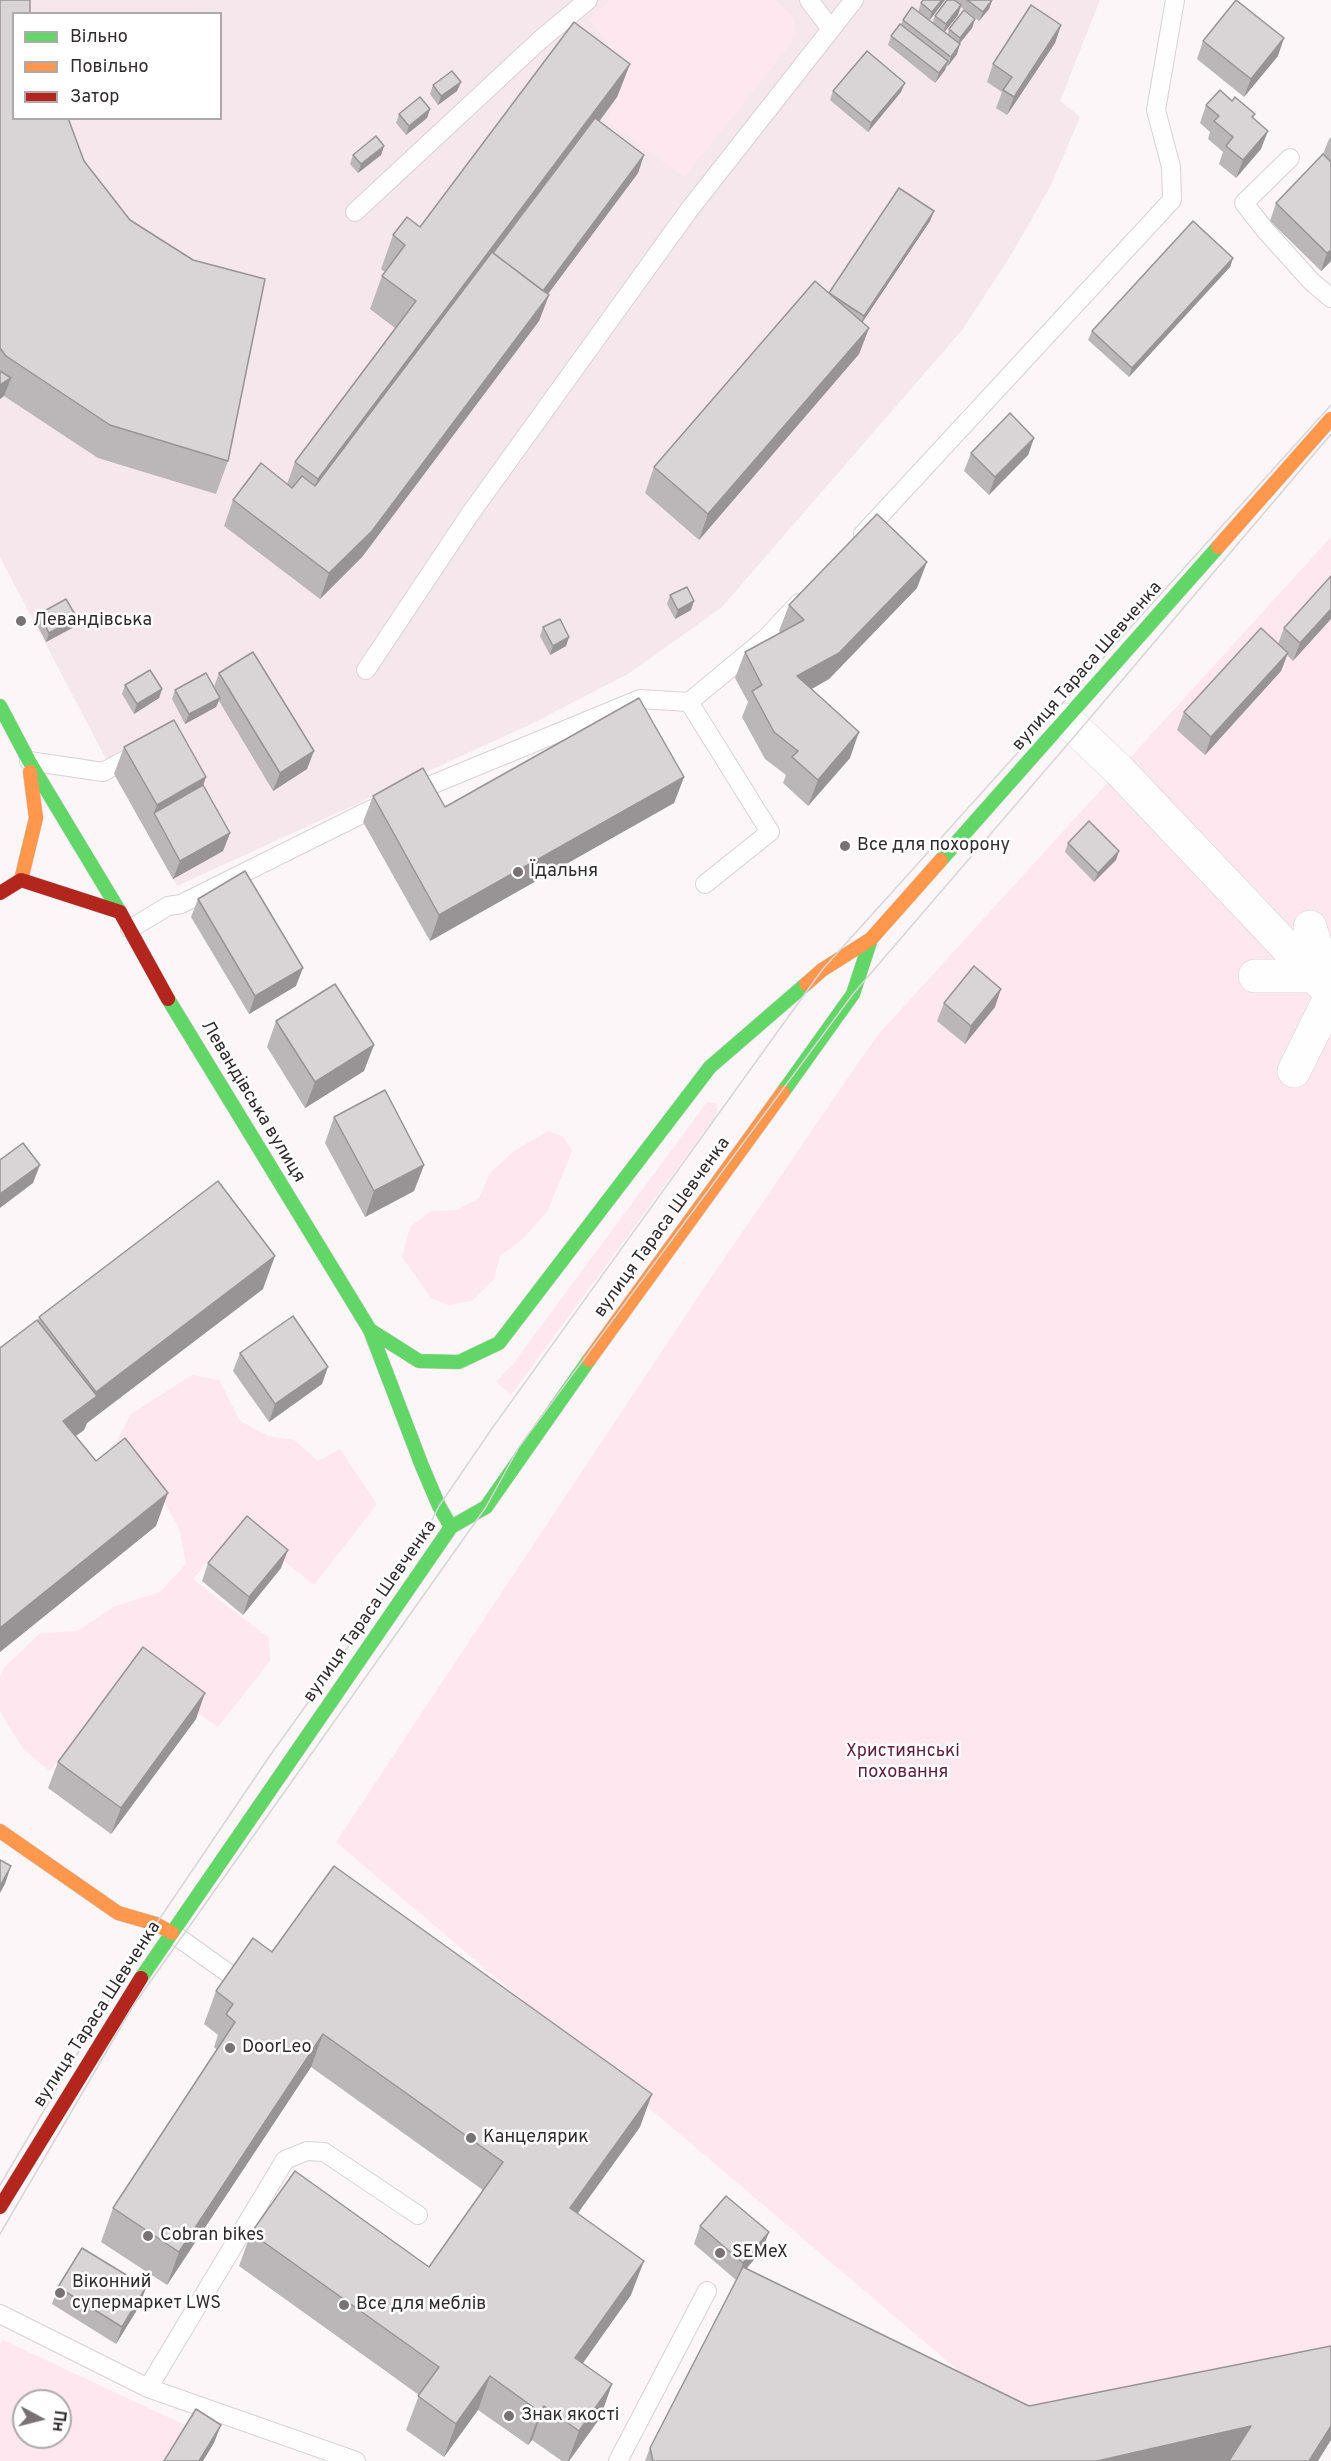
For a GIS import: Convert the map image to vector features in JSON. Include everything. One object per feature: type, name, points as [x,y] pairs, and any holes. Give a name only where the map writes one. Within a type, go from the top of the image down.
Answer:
[{"type":"main road","name":"вулиця Тараса Шевченка","points":[[370,1330],[418,1361],[459,1362],[499,1343],[710,1067],[822,970],[871,939],[1331,418]]},
{"type":"main road","name":"Левандівська вулиця","points":[[0,706],[29,761],[130,929],[156,979],[370,1330],[422,1466],[439,1506],[451,1527]]},
{"type":"main road","points":[[0,893],[21,880],[36,818],[29,761]]},
{"type":"main road","points":[[21,880],[120,912]]},
{"type":"main road","name":"вулиця Тараса Шевченка","points":[[0,2207],[125,2001],[451,1527],[486,1507],[853,994],[871,939]]},
{"type":"main road","points":[[0,1832],[118,1913],[156,1924],[172,1933]]},
{"type":"street","points":[[1066,720],[1118,769],[1327,985]]},
{"type":"street","points":[[1294,1071],[1327,985],[1310,927]]},
{"type":"street","points":[[1255,976],[1327,985]]},
{"type":"lane","points":[[355,212],[540,40],[588,0]]},
{"type":"lane","points":[[809,0],[831,29]]},
{"type":"lane","points":[[366,670],[470,514],[682,219],[854,0]]},
{"type":"lane","points":[[855,543],[1172,200],[1171,167],[1156,110],[1175,0]]},
{"type":"lane","points":[[1290,158],[1244,203],[1288,256],[1312,282],[1331,298]]},
{"type":"lane","points":[[130,929],[168,906],[181,904],[368,811],[640,699],[689,702],[765,639],[814,586]]},
{"type":"lane","points":[[689,702],[770,832],[705,884]]},
{"type":"lane","points":[[29,761],[104,772],[152,745]]},
{"type":"lane","points":[[172,1933],[228,1973]]},
{"type":"lane","points":[[148,2388],[285,2160],[307,2151],[324,2152],[418,2216]]},
{"type":"lane","points":[[618,2461],[707,2291]]},
{"type":"lane","points":[[0,2314],[148,2388],[356,2461]]},
{"type":"lane","points":[[304,2442],[328,2461]]},
{"type":"shaded area","points":[[0,0],[1100,0],[1060,101],[1080,117],[1050,187],[1011,255],[963,329],[721,608],[628,674],[529,725],[177,886],[114,774],[0,557]]},
{"type":"green space","points":[[610,0],[776,0],[792,15],[796,29],[791,44],[684,177],[607,121],[615,94],[619,59],[589,19]]},
{"type":"green space","name":"Християнські поховання","points":[[1331,537],[1331,2368],[1026,2428],[336,1842],[704,1288],[876,1037]]},
{"type":"green space","points":[[707,1102],[717,1104],[717,1114],[511,1395],[496,1382],[513,1364]]},
{"type":"green space","points":[[548,1131],[564,1137],[572,1151],[548,1210],[525,1237],[500,1256],[494,1279],[472,1301],[448,1305],[431,1298],[402,1257],[410,1227],[431,1211],[457,1210],[479,1198],[490,1173],[514,1151]]},
{"type":"green space","points":[[192,1375],[219,1380],[240,1421],[268,1436],[294,1440],[318,1461],[340,1449],[377,1504],[314,1585],[239,1525],[193,1579],[269,1638],[270,1661],[218,1727],[130,1666],[50,1771],[24,1750],[0,1711],[0,1677],[4,1668],[40,1633],[77,1631],[113,1607],[160,1592],[186,1564],[179,1528],[159,1492],[124,1471],[115,1444],[131,1414]]},
{"type":"green space","points":[[3,2340],[189,2427],[169,2461],[0,2461],[0,2344]]},
{"type":"building","points":[[0,0],[30,0],[30,12],[12,12],[12,120],[69,120],[84,161],[130,220],[193,260],[265,279],[228,461],[110,425],[6,356],[0,348]]},
{"type":"building","points":[[923,0],[942,0],[932,12],[921,3]]},
{"type":"building","points":[[947,0],[954,0],[961,5],[946,24],[935,16]]},
{"type":"building","points":[[967,0],[992,0],[983,12]]},
{"type":"building","points":[[1236,0],[1284,38],[1251,79],[1203,41]]},
{"type":"building","points":[[1031,5],[1061,25],[1014,97],[1003,90],[1012,77],[993,64]]},
{"type":"building","points":[[912,7],[960,44],[951,57],[903,20]]},
{"type":"building","points":[[964,10],[975,19],[960,38],[949,29]]},
{"type":"building","points":[[574,22],[630,64],[318,479],[295,462],[416,301],[382,276],[405,245],[393,235],[407,217],[420,227]]},
{"type":"building","points":[[900,24],[948,61],[939,73],[891,36]]},
{"type":"building","points":[[867,51],[905,83],[871,123],[833,91]]},
{"type":"building","points":[[452,71],[461,82],[441,96],[433,85]]},
{"type":"building","points":[[1220,90],[1232,101],[1235,97],[1255,114],[1252,117],[1268,131],[1243,160],[1226,146],[1233,137],[1214,121],[1219,116],[1206,105]]},
{"type":"building","points":[[420,97],[430,109],[409,126],[399,114]]},
{"type":"building","points":[[595,118],[644,155],[543,291],[493,253]]},
{"type":"building","points":[[376,136],[384,146],[361,164],[353,155]]},
{"type":"building","points":[[1323,154],[1331,162],[1331,250],[1327,253],[1276,203]]},
{"type":"building","points":[[899,188],[934,211],[864,316],[829,293]]},
{"type":"building","points":[[1193,221],[1233,258],[1132,368],[1092,331]]},
{"type":"building","points":[[492,252],[549,295],[372,531],[329,573],[233,500],[261,463],[292,488],[302,476],[315,486]]},
{"type":"building","points":[[815,281],[869,328],[708,514],[654,467]]},
{"type":"building","points":[[0,371],[11,378],[0,385]]},
{"type":"building","points":[[1010,413],[1034,438],[995,477],[971,453]]},
{"type":"building","points":[[877,514],[927,562],[839,653],[797,676],[859,732],[818,780],[792,757],[798,751],[774,732],[752,691],[762,685],[745,652],[804,620],[789,605]]},
{"type":"building","points":[[1331,576],[1331,609],[1300,643],[1284,628]]},
{"type":"building","points":[[687,587],[694,601],[678,610],[670,595]]},
{"type":"building","points":[[66,599],[77,618],[49,633],[39,614]]},
{"type":"building","points":[[560,619],[569,637],[553,646],[543,627]]},
{"type":"building","points":[[1261,628],[1288,653],[1211,737],[1184,712]]},
{"type":"building","points":[[253,652],[314,751],[280,773],[219,673]]},
{"type":"building","points":[[150,670],[162,689],[137,704],[125,685]]},
{"type":"building","points":[[206,673],[220,698],[189,714],[175,690]]},
{"type":"building","points":[[639,698],[684,777],[439,915],[373,796],[423,768],[445,807]]},
{"type":"building","points":[[174,720],[206,777],[157,805],[124,747]]},
{"type":"building","points":[[203,785],[230,833],[180,861],[154,813]]},
{"type":"building","points":[[1089,821],[1119,851],[1098,873],[1068,843]]},
{"type":"building","points":[[245,871],[303,968],[255,996],[198,899]]},
{"type":"building","points":[[974,966],[1001,989],[971,1026],[944,1003]]},
{"type":"building","points":[[335,984],[374,1045],[315,1082],[276,1021]]},
{"type":"building","points":[[385,1090],[424,1165],[374,1191],[334,1117]]},
{"type":"building","points":[[23,1143],[40,1165],[0,1194],[0,1160]]},
{"type":"building","points":[[218,1181],[275,1256],[96,1392],[39,1317]]},
{"type":"building","points":[[293,1316],[328,1367],[275,1404],[240,1353]]},
{"type":"building","points":[[37,1320],[97,1396],[63,1421],[96,1461],[125,1438],[168,1493],[0,1628],[0,1348]]},
{"type":"building","points":[[247,1516],[288,1550],[249,1597],[208,1563]]},
{"type":"building","points":[[143,1647],[205,1693],[121,1808],[58,1762]]},
{"type":"building","points":[[0,1860],[11,1866],[0,1886]]},
{"type":"building","points":[[334,1866],[652,2094],[570,2208],[644,2261],[575,2358],[612,2384],[579,2431],[544,2406],[540,2412],[490,2376],[456,2424],[418,2396],[439,2367],[251,2233],[295,2171],[429,2267],[503,2162],[323,2034],[179,2252],[113,2208],[235,2022],[226,2014],[233,2004],[216,1991],[253,1938],[272,1952]]},
{"type":"building","points":[[726,2196],[769,2232],[743,2263],[700,2226]]},
{"type":"building","points":[[82,2248],[146,2287],[122,2327],[58,2287]]},
{"type":"building","points":[[743,2267],[1029,2406],[1331,2346],[1331,2426],[1309,2461],[1229,2461],[1251,2426],[1097,2461],[653,2461],[650,2448]]},
{"type":"building","points":[[196,2409],[221,2425],[199,2461],[164,2461]]},
{"type":"tram line","points":[[0,2185],[156,1924],[269,1757],[416,1552],[439,1506],[493,1427],[822,970],[1331,405]]},
{"type":"tram line","points":[[0,2234],[133,2006],[486,1507],[519,1447],[853,994],[1331,434]]},
{"type":"traffic: fast","points":[[941,860],[1218,547]]},
{"type":"traffic: fast","points":[[0,706],[29,761],[120,912]]},
{"type":"traffic: fast","points":[[783,1092],[853,994],[871,939]]},
{"type":"traffic: fast","points":[[370,1330],[419,1361],[459,1362],[499,1343],[710,1067],[806,984]]},
{"type":"traffic: fast","points":[[168,999],[370,1330],[422,1466],[439,1506],[451,1527]]},
{"type":"traffic: fast","points":[[141,1978],[451,1527],[486,1507],[589,1360]]},
{"type":"traffic: slow","points":[[1218,547],[1331,419]]},
{"type":"traffic: slow","points":[[21,880],[36,818],[30,772]]},
{"type":"traffic: slow","points":[[806,984],[822,970],[871,939],[941,860]]},
{"type":"traffic: slow","points":[[589,1360],[783,1092]]},
{"type":"traffic: slow","points":[[0,1831],[118,1913],[156,1924],[172,1933]]},
{"type":"traffic: jam","points":[[0,893],[21,880],[120,912],[168,999]]},
{"type":"traffic: jam","points":[[0,2207],[141,1978]]},
{"type":"place","name":"Левандівська","points":[[21,621]]},
{"type":"place","name":"Все для похорону","points":[[845,846]]},
{"type":"place","name":"Їдальня","points":[[518,872]]},
{"type":"place","name":"DoorLeo","points":[[230,2048]]},
{"type":"place","name":"Канцелярик","points":[[471,2138]]},
{"type":"place","name":"Cobran bikes","points":[[148,2236]]},
{"type":"place","name":"SEMeX","points":[[720,2253]]},
{"type":"place","name":"Віконний супермаркет LWS","points":[[60,2293]]},
{"type":"place","name":"Все для меблів","points":[[344,2305]]},
{"type":"place","name":"Знак якості","points":[[509,2416]]}]
